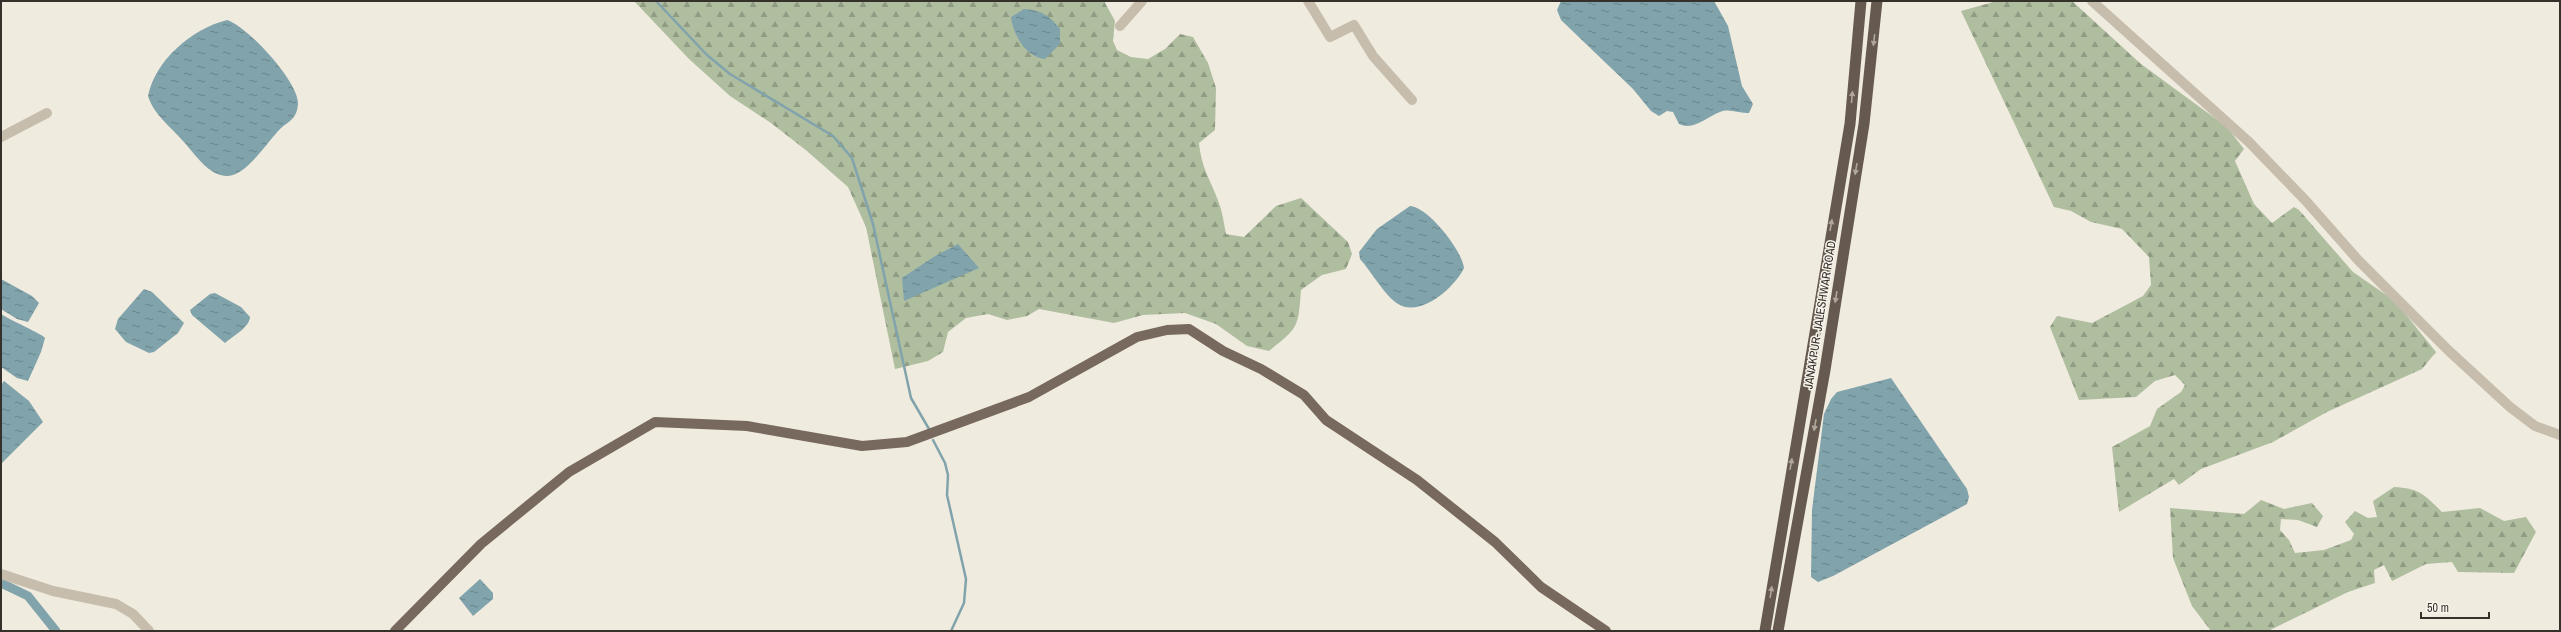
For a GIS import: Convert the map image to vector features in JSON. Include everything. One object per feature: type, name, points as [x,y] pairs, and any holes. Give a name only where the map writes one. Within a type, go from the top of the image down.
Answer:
[{"type":"highway","name":"JANAKPUR- JALESHWAR ROAD","points":[[1765,631],[1850,124],[1861,1]]},
{"type":"highway","name":"JANAKPUR- JALESHWAR ROAD","points":[[1778,631],[1825,370],[1864,124],[1877,1]]},
{"type":"main road","points":[[395,631],[481,544],[564,477],[655,422],[747,426],[862,446],[907,442],[1029,397],[1137,336],[1167,330],[1189,329],[1223,351],[1261,369],[1304,395],[1326,420],[1417,480],[1495,542],[1541,587],[1606,631]]},
{"type":"street","points":[[1120,26],[1142,1]]},
{"type":"street","points":[[1308,1],[1330,37],[1354,25],[1373,56],[1412,100]]},
{"type":"street","points":[[2092,1],[2250,142],[2306,200],[2358,260],[2459,360],[2510,407],[2535,426],[2560,435]]},
{"type":"street","points":[[1,137],[47,113]]},
{"type":"street","points":[[1,574],[53,591],[116,604],[133,614],[150,631]]},
{"type":"green space","points":[[634,1],[1104,1],[1115,21],[1113,41],[1117,50],[1131,57],[1148,59],[1165,49],[1180,34],[1193,37],[1208,63],[1216,88],[1215,130],[1199,143],[1200,153],[1202,162],[1221,209],[1226,234],[1244,237],[1276,206],[1301,198],[1348,242],[1352,254],[1346,269],[1322,275],[1301,290],[1299,312],[1295,326],[1286,337],[1269,351],[1247,346],[1216,324],[1185,313],[1143,315],[1114,323],[1039,309],[1027,316],[1007,320],[988,314],[966,318],[948,332],[943,352],[928,361],[895,369],[866,227],[848,187],[807,151],[771,123],[730,96],[689,59]]},
{"type":"green space","points":[[1997,1],[2072,1],[2141,64],[2227,127],[2244,149],[2235,161],[2254,204],[2272,223],[2294,207],[2299,210],[2353,272],[2395,301],[2436,352],[2422,369],[2327,412],[2273,442],[2201,469],[2179,485],[2174,479],[2119,512],[2112,447],[2150,426],[2157,409],[2181,392],[2185,385],[2175,375],[2155,381],[2136,397],[2079,400],[2050,327],[2057,316],[2092,323],[2143,296],[2151,285],[2149,257],[2122,229],[2091,222],[2071,211],[2054,207],[1961,11]]},
{"type":"green space","points":[[2394,487],[2416,491],[2431,501],[2442,512],[2480,508],[2504,521],[2526,517],[2536,532],[2514,573],[2458,572],[2452,562],[2426,564],[2392,581],[2384,565],[2374,570],[2375,583],[2348,592],[2268,631],[2211,631],[2192,606],[2173,558],[2170,508],[2244,514],[2261,500],[2284,509],[2312,503],[2323,516],[2317,527],[2298,520],[2281,519],[2280,530],[2289,540],[2295,553],[2324,550],[2351,540],[2354,534],[2345,522],[2355,511],[2368,518],[2377,517],[2373,501]]},
{"type":"water","points":[[1561,1],[1714,1],[1728,26],[1742,86],[1753,104],[1749,113],[1724,111],[1690,126],[1679,124],[1673,112],[1667,111],[1659,116],[1651,111],[1633,89],[1561,20],[1557,10]]},
{"type":"water","points":[[1024,9],[1045,14],[1060,29],[1060,44],[1045,59],[1026,50],[1014,31],[1011,17]]},
{"type":"water","points":[[227,20],[236,24],[247,32],[270,56],[290,82],[296,93],[298,103],[297,111],[294,117],[280,129],[256,158],[241,171],[233,175],[226,176],[213,172],[202,163],[158,115],[148,96],[158,70],[177,48],[201,31],[214,24]]},
{"type":"water","points":[[1410,206],[1417,208],[1426,214],[1443,231],[1457,251],[1464,268],[1460,276],[1445,291],[1427,304],[1417,307],[1407,307],[1398,304],[1393,300],[1360,259],[1359,252],[1377,229]]},
{"type":"water","points":[[958,244],[979,268],[904,301],[902,278],[935,256]]},
{"type":"water","points":[[1,279],[32,296],[39,303],[28,322],[17,319],[1,309]]},
{"type":"water","points":[[144,289],[152,292],[184,323],[178,333],[154,352],[149,353],[126,342],[115,329],[118,319]]},
{"type":"water","points":[[215,293],[241,307],[250,317],[247,325],[225,343],[192,315],[190,310],[210,294]]},
{"type":"water","points":[[1,314],[45,338],[41,352],[28,381],[17,378],[1,367]]},
{"type":"water","points":[[1891,378],[1967,489],[1969,497],[1967,504],[1833,576],[1818,582],[1811,577],[1812,510],[1824,414],[1831,399],[1837,392]]},
{"type":"water","points":[[4,381],[29,401],[43,422],[1,464],[1,385]]},
{"type":"water","points":[[480,579],[493,593],[493,599],[473,616],[459,598]]},
{"type":"waterway","points":[[656,1],[707,55],[730,74],[833,136],[852,158],[873,224],[911,398],[929,429]]},
{"type":"waterway","points":[[933,440],[945,463],[948,475],[947,495],[966,579],[964,603],[951,631]]},
{"type":"waterway","points":[[1,583],[28,596],[56,631]]}]
